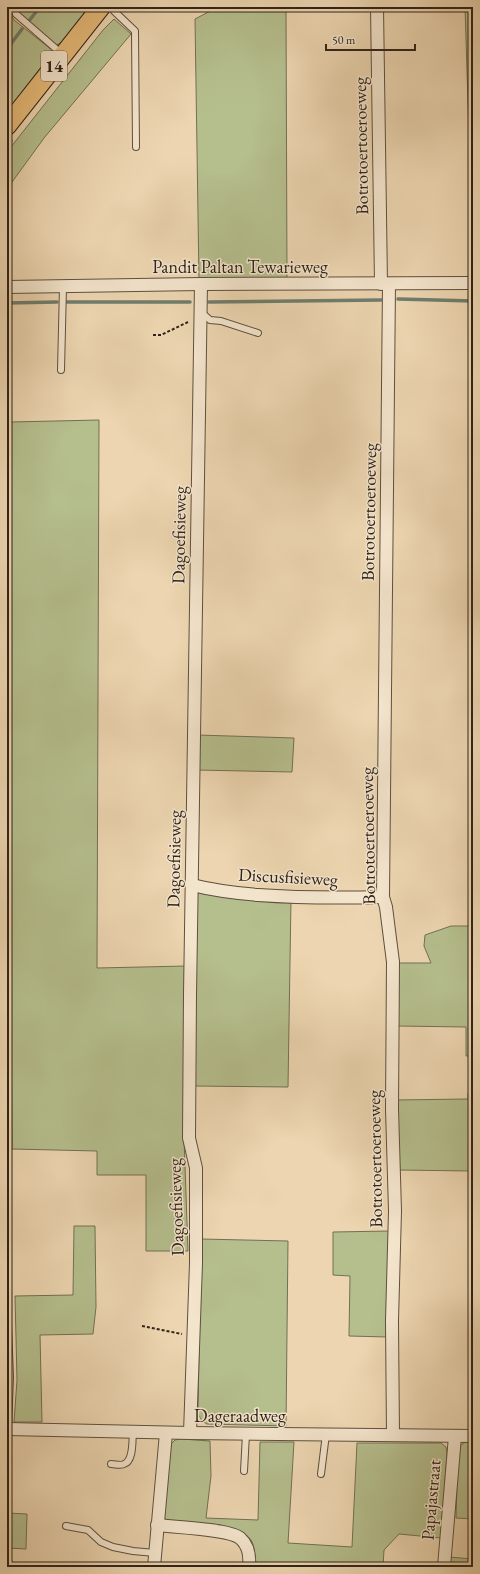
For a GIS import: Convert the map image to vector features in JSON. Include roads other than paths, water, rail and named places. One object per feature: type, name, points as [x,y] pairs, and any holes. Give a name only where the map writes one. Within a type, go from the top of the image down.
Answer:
[{"type":"main road","name":"14","points":[[7,126],[63,55],[107,9]]},
{"type":"street","name":"Botrotoertoeroeweg","points":[[377,7],[385,284],[383,897],[386,906],[393,962],[392,1108],[395,1211],[392,1321],[393,1435]]},
{"type":"street","name":"Pandit Paltan Tewarieweg","points":[[7,287],[201,284],[473,283]]},
{"type":"street","name":"Dagoefisieweg","points":[[190,1433],[196,1263],[196,1168],[189,1138],[201,284]]},
{"type":"street","name":"Discusfisieweg","points":[[192,885],[215,891],[287,897],[383,897]]},
{"type":"street","name":"Dageraadweg","points":[[8,1429],[166,1433],[473,1436]]},
{"type":"street","points":[[154,1567],[166,1433]]},
{"type":"street","name":"Papajastraat","points":[[444,1567],[455,1436]]},
{"type":"street","points":[[157,1525],[228,1533],[239,1538],[246,1545],[250,1556],[249,1567]]},
{"type":"lane","points":[[13,7],[16,14],[63,55]]},
{"type":"lane","points":[[107,9],[135,31],[136,147]]},
{"type":"lane","points":[[61,370],[63,286]]},
{"type":"lane","points":[[200,311],[210,320],[221,320],[258,333]]},
{"type":"lane","points":[[7,1300],[10,1377],[8,1429]]},
{"type":"lane","points":[[112,1464],[123,1465],[128,1462],[133,1432]]},
{"type":"lane","points":[[244,1471],[246,1434]]},
{"type":"lane","points":[[322,1474],[326,1434]]},
{"type":"lane","points":[[66,1526],[88,1530],[101,1542],[113,1548],[155,1552]]},
{"type":"waterway","points":[[28,22],[40,7]]},
{"type":"waterway","points":[[7,49],[22,29]]},
{"type":"waterway","points":[[398,299],[473,301]]},
{"type":"waterway","points":[[209,302],[381,300]]},
{"type":"waterway","points":[[7,303],[57,302]]},
{"type":"waterway","points":[[67,302],[190,302]]}]
